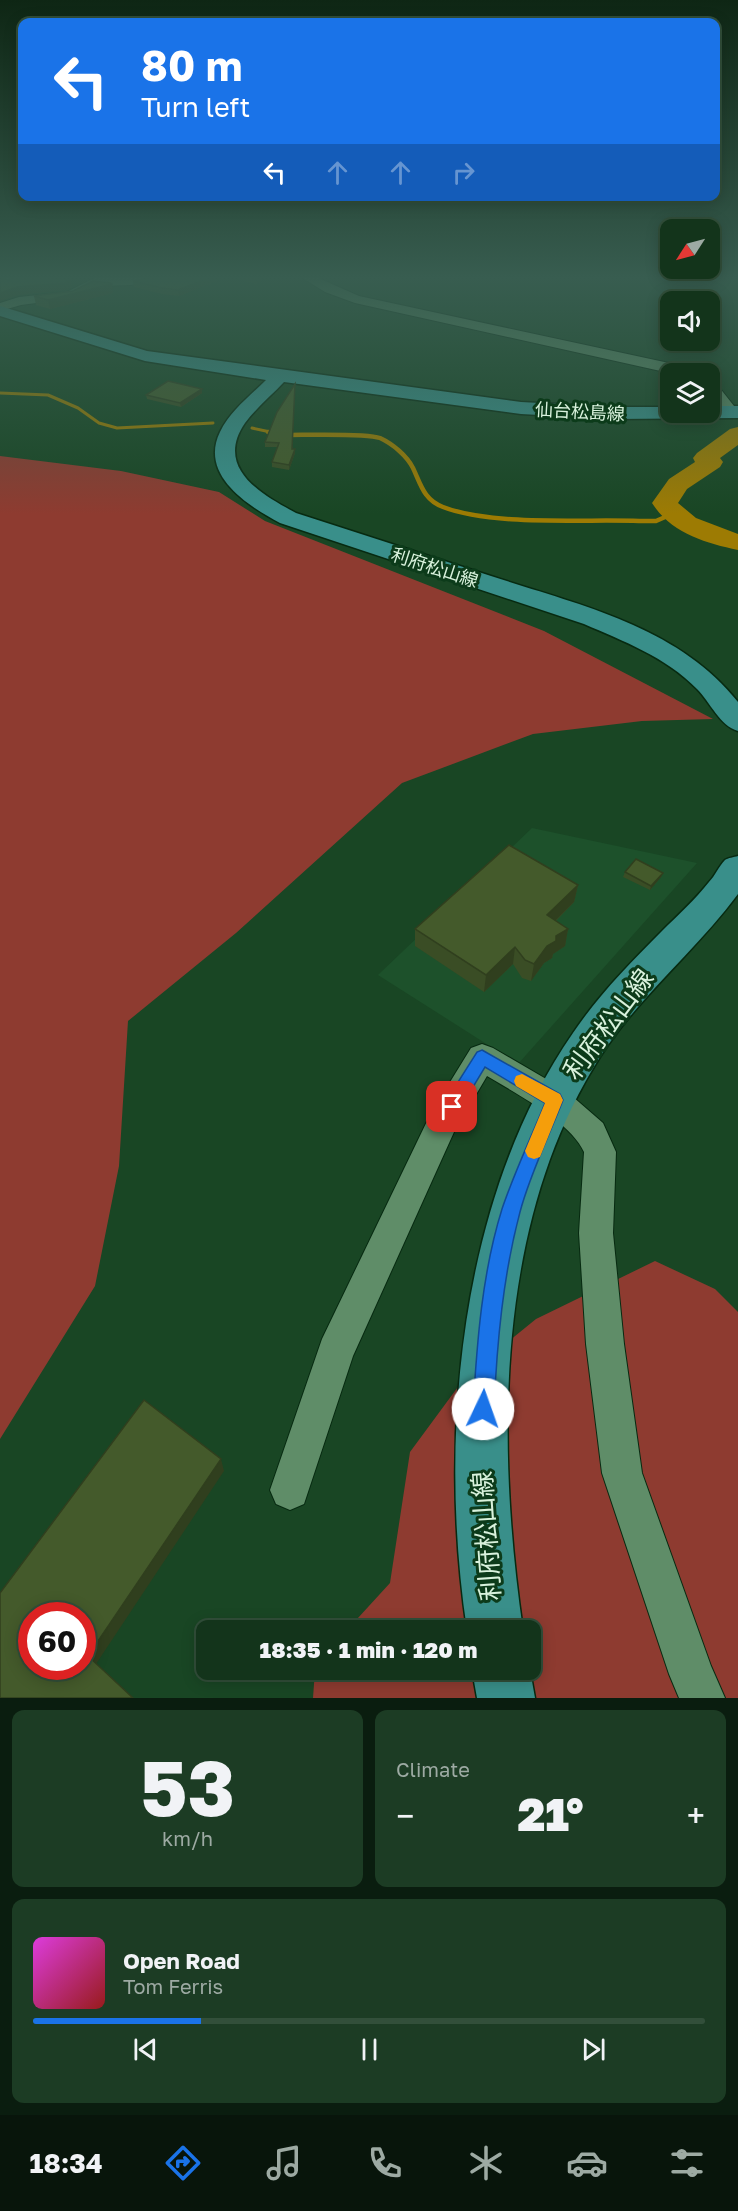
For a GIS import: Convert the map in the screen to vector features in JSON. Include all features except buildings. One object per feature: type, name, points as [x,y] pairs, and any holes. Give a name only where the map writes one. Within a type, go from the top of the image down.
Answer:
[{"type":"main road","name":"仙台松島線","points":[[147,356],[521,408],[613,413],[734,412]]},
{"type":"main road","name":"利府松山線","points":[[279,376],[238,421],[226,441],[226,466],[246,493],[288,518],[593,618],[638,637],[666,653],[705,681],[738,722]]},
{"type":"main road","name":"利府松山線","points":[[493,1620],[487,1581],[481,1456],[486,1361],[496,1280],[511,1210],[554,1100],[586,1046],[619,1003],[662,954],[699,917],[738,868]]},
{"type":"main road","points":[[503,1680],[506,1698]]},
{"type":"street","points":[[611,356],[660,367]]},
{"type":"street","points":[[720,396],[734,412]]},
{"type":"street","points":[[290,1491],[335,1352],[442,1123],[482,1057],[554,1100],[592,1133],[600,1152],[596,1233],[604,1344],[622,1473],[691,1674],[702,1698]]},
{"type":"shaded area","points":[[0,456],[121,471],[219,492],[265,521],[544,631],[713,719],[642,721],[533,734],[402,783],[236,933],[128,1021],[119,1166],[95,1286],[0,1439]]},
{"type":"shaded area","points":[[532,828],[697,863],[518,1064],[378,975]]},
{"type":"shaded area","points":[[655,1261],[715,1289],[738,1312],[738,1698],[313,1698],[314,1680],[541,1680],[541,1620],[356,1620],[390,1583],[410,1452],[466,1376],[536,1319]]},
{"type":"waterway","points":[[0,393],[48,395],[78,408],[99,423],[117,428],[213,423]]},
{"type":"waterway","points":[[252,428],[275,433],[268,432]]},
{"type":"waterway","points":[[738,434],[705,458],[711,462],[678,484],[665,503],[673,514],[695,528],[738,542]]},
{"type":"waterway","points":[[288,435],[350,435],[380,438],[395,447],[407,459],[431,500],[443,507],[463,513],[486,517],[566,521],[656,521],[672,514]]},
{"type":"slow traffic","points":[[522,1081],[554,1100],[534,1151]]},
{"type":"route","points":[[452,1107],[482,1057],[554,1100],[511,1210],[496,1280],[486,1361],[483,1409]]}]
